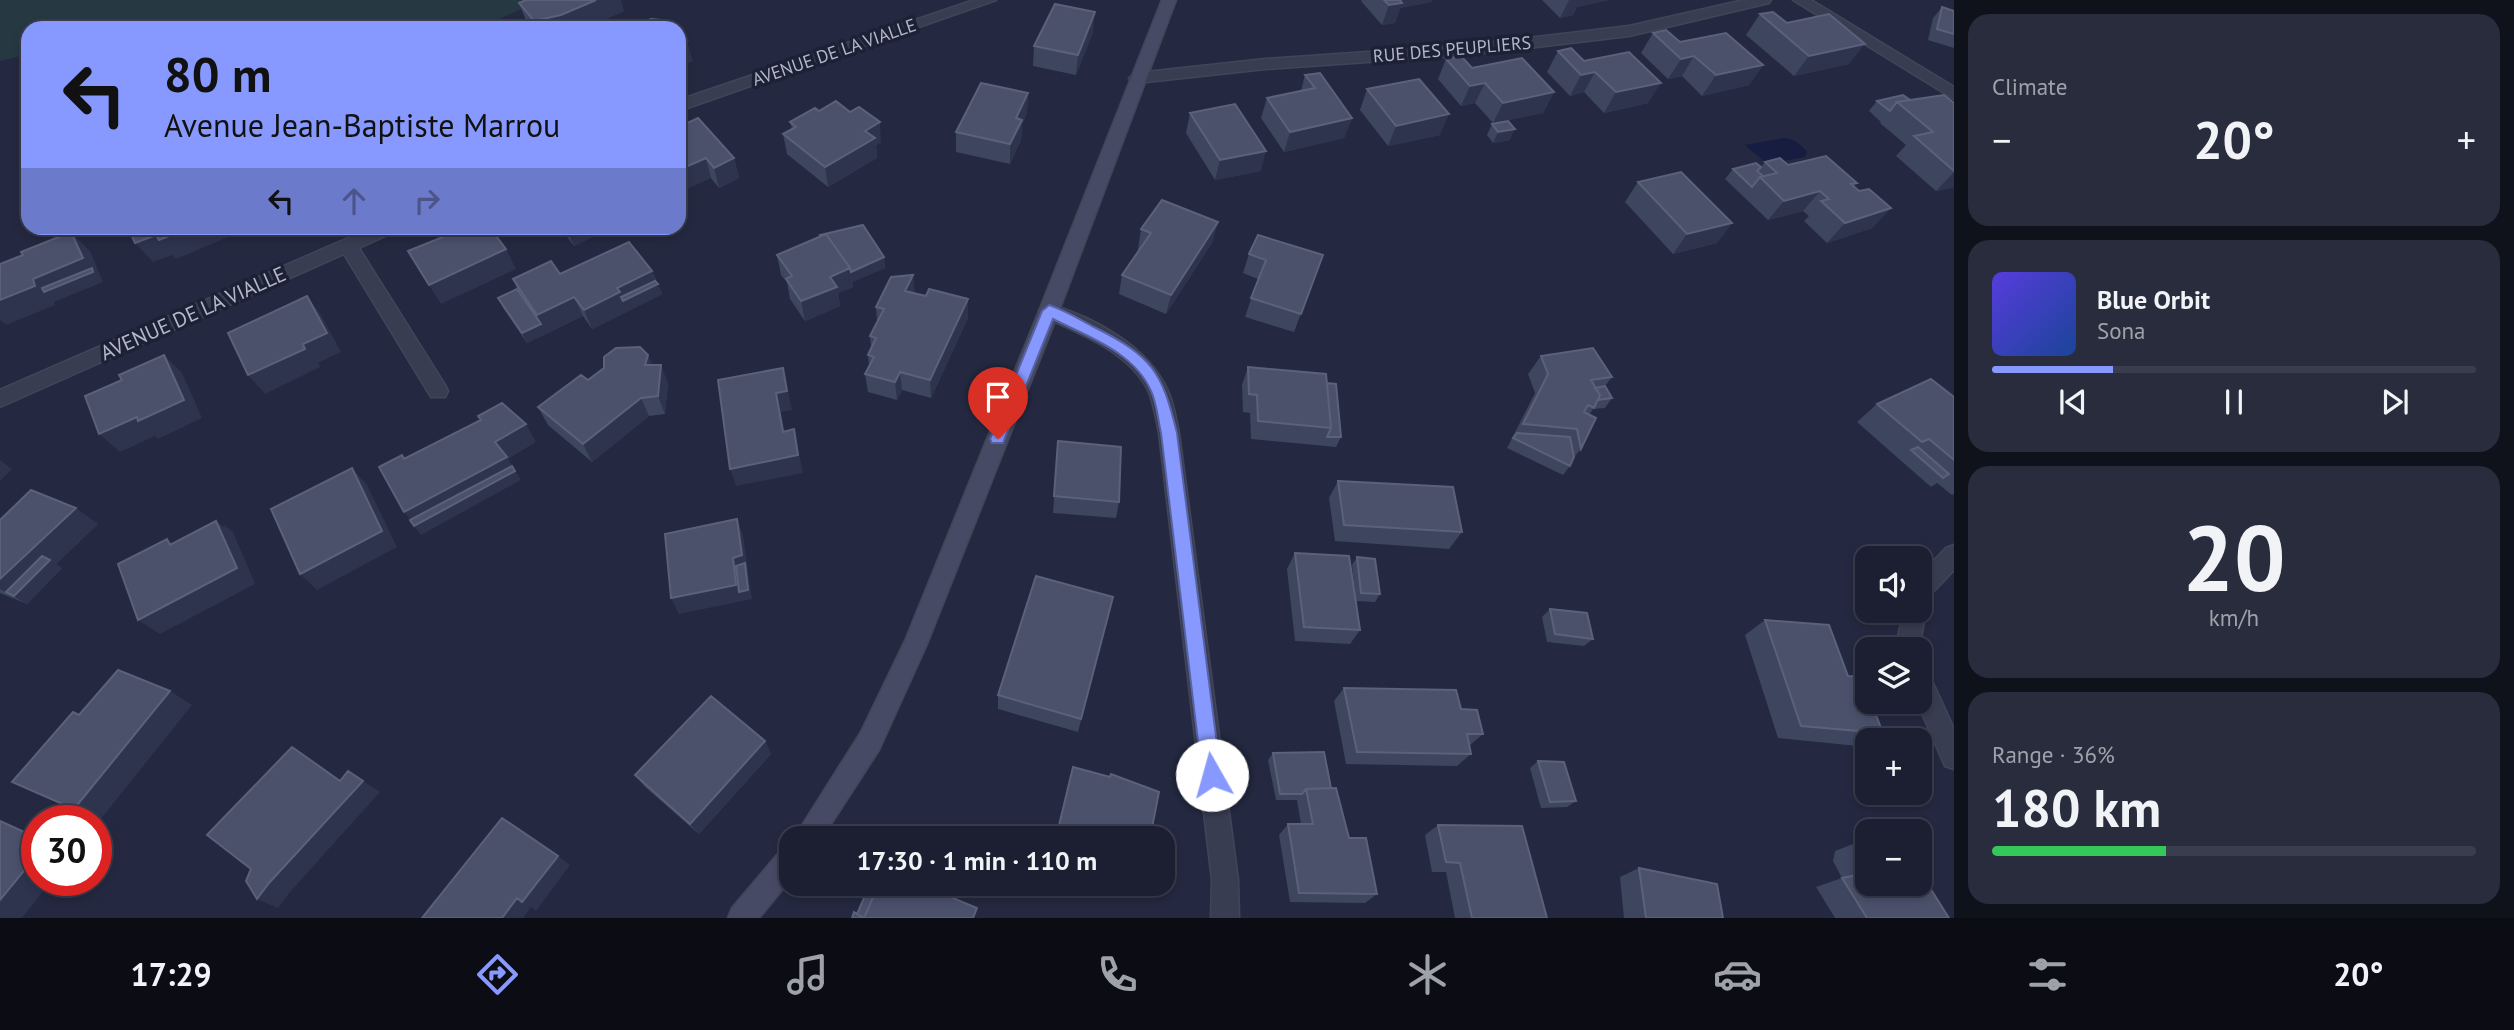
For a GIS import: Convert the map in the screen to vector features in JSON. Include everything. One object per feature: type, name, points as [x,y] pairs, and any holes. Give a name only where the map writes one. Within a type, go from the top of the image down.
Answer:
[{"type":"main road","points":[[815,826],[876,729],[915,644],[1049,311],[1169,0]]},
{"type":"main road","points":[[742,918],[779,873]]},
{"type":"street","name":"AVENUE DE LA VIALLE","points":[[686,104],[989,0]]},
{"type":"street","name":"RUE DES PEUPLIERS","points":[[1137,78],[1265,64],[1468,50],[1616,32],[1764,0]]},
{"type":"street","points":[[1800,0],[1954,94]]},
{"type":"street","name":"AVENUE DE LA VIALLE","points":[[0,399],[369,235]]},
{"type":"street","points":[[347,244],[438,391]]},
{"type":"street","points":[[1049,311],[1112,342],[1141,362],[1159,391],[1172,460],[1225,880],[1225,918]]},
{"type":"street","points":[[1932,578],[1954,555]]},
{"type":"street","points":[[1932,707],[1954,757]]},
{"type":"shaded area","points":[[0,0],[542,0],[495,21],[21,21],[21,56],[0,61]]},
{"type":"water","points":[[1784,138],[1794,140],[1802,146],[1807,152],[1805,157],[1767,164],[1745,145]]},
{"type":"building","points":[[526,0],[596,0],[561,15],[534,21],[519,3]]},
{"type":"building","points":[[1384,0],[1400,0],[1402,3],[1389,5]]},
{"type":"building","points":[[1055,4],[1095,12],[1078,55],[1034,46]]},
{"type":"building","points":[[1942,7],[1954,11],[1954,34],[1937,29]]},
{"type":"building","points":[[1773,12],[1787,23],[1829,14],[1865,44],[1809,56],[1760,14]]},
{"type":"building","points":[[1666,30],[1680,42],[1726,33],[1763,65],[1716,75],[1694,56],[1681,59],[1653,33]]},
{"type":"building","points":[[1571,48],[1584,61],[1629,52],[1661,83],[1616,92],[1595,72],[1581,75],[1558,51]]},
{"type":"building","points":[[1461,56],[1472,68],[1522,58],[1554,92],[1503,103],[1485,83],[1470,86],[1446,59]]},
{"type":"building","points":[[1320,73],[1352,118],[1290,132],[1267,98],[1315,88],[1305,75]]},
{"type":"building","points":[[1419,79],[1449,114],[1396,126],[1367,89]]},
{"type":"building","points":[[981,83],[1028,93],[1016,118],[1022,120],[1010,144],[956,132]]},
{"type":"building","points":[[1903,95],[1910,100],[1897,102],[1890,111],[1877,101]]},
{"type":"building","points":[[1944,95],[1954,103],[1954,171],[1914,136],[1933,132],[1897,102]]},
{"type":"building","points":[[836,101],[850,112],[859,107],[880,122],[865,131],[875,138],[825,167],[783,134],[796,127],[790,122],[815,108],[819,111]]},
{"type":"building","points":[[1235,104],[1266,151],[1220,160],[1190,113]]},
{"type":"building","points":[[698,118],[734,158],[714,168],[706,158],[686,167],[686,124]]},
{"type":"building","points":[[1508,121],[1515,129],[1498,132],[1492,124]]},
{"type":"building","points":[[1826,156],[1857,183],[1851,184],[1859,191],[1869,189],[1891,208],[1845,223],[1821,201],[1829,199],[1820,191],[1784,201],[1760,177],[1777,173],[1765,162],[1780,158],[1788,165]]},
{"type":"building","points":[[1756,163],[1761,167],[1757,171],[1763,176],[1752,187],[1733,169]]},
{"type":"building","points":[[1681,172],[1732,223],[1687,234],[1638,182]]},
{"type":"building","points":[[1162,200],[1218,222],[1171,295],[1122,275],[1151,233],[1141,229]]},
{"type":"building","points":[[863,225],[884,257],[851,272],[826,234],[820,235]]},
{"type":"building","points":[[826,234],[850,268],[830,277],[837,287],[801,301],[786,279],[792,276],[777,255]]},
{"type":"building","points":[[64,235],[72,235],[83,258],[33,279],[35,286],[0,300],[0,264],[23,255],[21,252]]},
{"type":"building","points":[[131,235],[156,235],[135,243]]},
{"type":"building","points":[[156,235],[172,235],[159,240]]},
{"type":"building","points":[[448,235],[495,235],[506,249],[429,285],[408,251]]},
{"type":"building","points":[[1258,235],[1323,255],[1301,314],[1251,298],[1266,260],[1249,254]]},
{"type":"building","points":[[629,242],[652,271],[617,288],[620,292],[584,310],[574,297],[537,315],[513,279],[551,261],[560,274]]},
{"type":"building","points":[[92,268],[93,272],[44,292],[42,288]]},
{"type":"building","points":[[913,275],[905,291],[926,296],[929,289],[968,299],[930,380],[900,372],[895,382],[865,374],[874,357],[868,355],[876,338],[870,336],[884,309],[876,307],[891,277]]},
{"type":"building","points":[[655,281],[658,284],[623,301],[621,297]]},
{"type":"building","points":[[517,289],[541,324],[522,333],[498,298]]},
{"type":"building","points":[[307,296],[327,333],[303,344],[305,349],[248,375],[228,333]]},
{"type":"building","points":[[640,347],[648,355],[645,365],[661,365],[658,396],[641,398],[583,444],[538,407],[581,375],[588,380],[604,368],[604,357],[616,348]]},
{"type":"building","points":[[1593,348],[1612,377],[1591,380],[1600,395],[1594,408],[1588,405],[1584,412],[1596,418],[1581,449],[1577,429],[1523,424],[1548,374],[1541,356]]},
{"type":"building","points":[[164,355],[184,400],[138,421],[137,417],[99,434],[85,396],[122,380],[119,375]]},
{"type":"building","points":[[1248,367],[1326,374],[1331,428],[1258,421],[1257,395],[1249,394]]},
{"type":"building","points":[[783,368],[787,391],[776,393],[783,432],[794,429],[798,455],[730,469],[718,380]]},
{"type":"building","points":[[1931,379],[1954,397],[1954,460],[1929,439],[1922,442],[1877,404]]},
{"type":"building","points":[[1327,383],[1336,384],[1341,437],[1327,437],[1331,428]]},
{"type":"building","points":[[1605,386],[1612,398],[1598,400],[1600,395],[1595,388]]},
{"type":"building","points":[[502,403],[526,424],[495,442],[507,457],[404,512],[379,467],[402,455],[404,459],[481,420],[478,416]]},
{"type":"building","points":[[1517,433],[1570,437],[1574,457],[1570,466],[1513,438]]},
{"type":"building","points":[[1058,441],[1121,447],[1119,502],[1054,496]]},
{"type":"building","points":[[1918,447],[1949,474],[1943,478],[1911,450]]},
{"type":"building","points":[[512,466],[515,471],[414,526],[410,520]]},
{"type":"building","points":[[352,468],[382,531],[300,574],[271,509]]},
{"type":"building","points":[[1338,481],[1453,487],[1462,532],[1344,525]]},
{"type":"building","points":[[31,490],[76,508],[0,579],[0,520]]},
{"type":"building","points":[[737,519],[742,555],[733,558],[736,585],[671,598],[665,534]]},
{"type":"building","points":[[216,521],[237,568],[138,620],[118,564],[167,539],[170,545]]},
{"type":"building","points":[[1295,553],[1349,556],[1360,630],[1304,627]]},
{"type":"building","points":[[42,556],[50,560],[14,596],[6,592]]},
{"type":"building","points":[[1357,557],[1375,559],[1380,594],[1361,593]]},
{"type":"building","points":[[745,563],[748,590],[739,592],[736,566]]},
{"type":"building","points":[[1036,576],[1113,597],[1081,719],[998,695]]},
{"type":"building","points":[[1550,609],[1587,613],[1593,639],[1555,634]]},
{"type":"building","points":[[1765,620],[1829,625],[1848,676],[1855,676],[1855,714],[1876,714],[1881,728],[1855,728],[1855,731],[1801,726]]},
{"type":"building","points":[[118,670],[170,691],[77,805],[65,805],[12,782],[73,712],[79,715]]},
{"type":"building","points":[[1344,688],[1456,690],[1461,709],[1477,710],[1483,734],[1467,734],[1471,754],[1357,752]]},
{"type":"building","points":[[711,696],[765,741],[690,824],[635,775]]},
{"type":"building","points":[[292,747],[340,781],[348,771],[363,781],[257,899],[246,881],[251,869],[207,835]]},
{"type":"building","points":[[1324,752],[1331,788],[1306,789],[1302,794],[1280,794],[1273,753]]},
{"type":"building","points":[[1538,761],[1564,762],[1576,801],[1550,802]]},
{"type":"building","points":[[1073,767],[1110,777],[1111,774],[1159,792],[1152,826],[1059,826]]},
{"type":"building","points":[[1336,788],[1349,838],[1366,838],[1377,894],[1299,893],[1288,824],[1313,824],[1306,789]]},
{"type":"building","points":[[502,818],[558,856],[522,902],[517,898],[502,918],[422,918]]},
{"type":"building","points":[[0,821],[21,831],[21,874],[0,900]]},
{"type":"building","points":[[1438,825],[1522,826],[1547,918],[1472,918],[1460,863],[1446,862]]},
{"type":"building","points":[[1639,868],[1717,884],[1723,918],[1646,918]]},
{"type":"building","points":[[1855,875],[1855,896],[1932,896],[1932,891],[1949,918],[1867,918],[1842,878]]},
{"type":"building","points":[[865,896],[874,896],[864,918],[857,914]]},
{"type":"building","points":[[874,896],[948,896],[977,908],[973,918],[864,918]]},
{"type":"building","points":[[854,912],[864,918],[852,918]]},
{"type":"route","points":[[998,439],[1049,311],[1112,342],[1141,362],[1159,391],[1169,433],[1212,775]]}]
